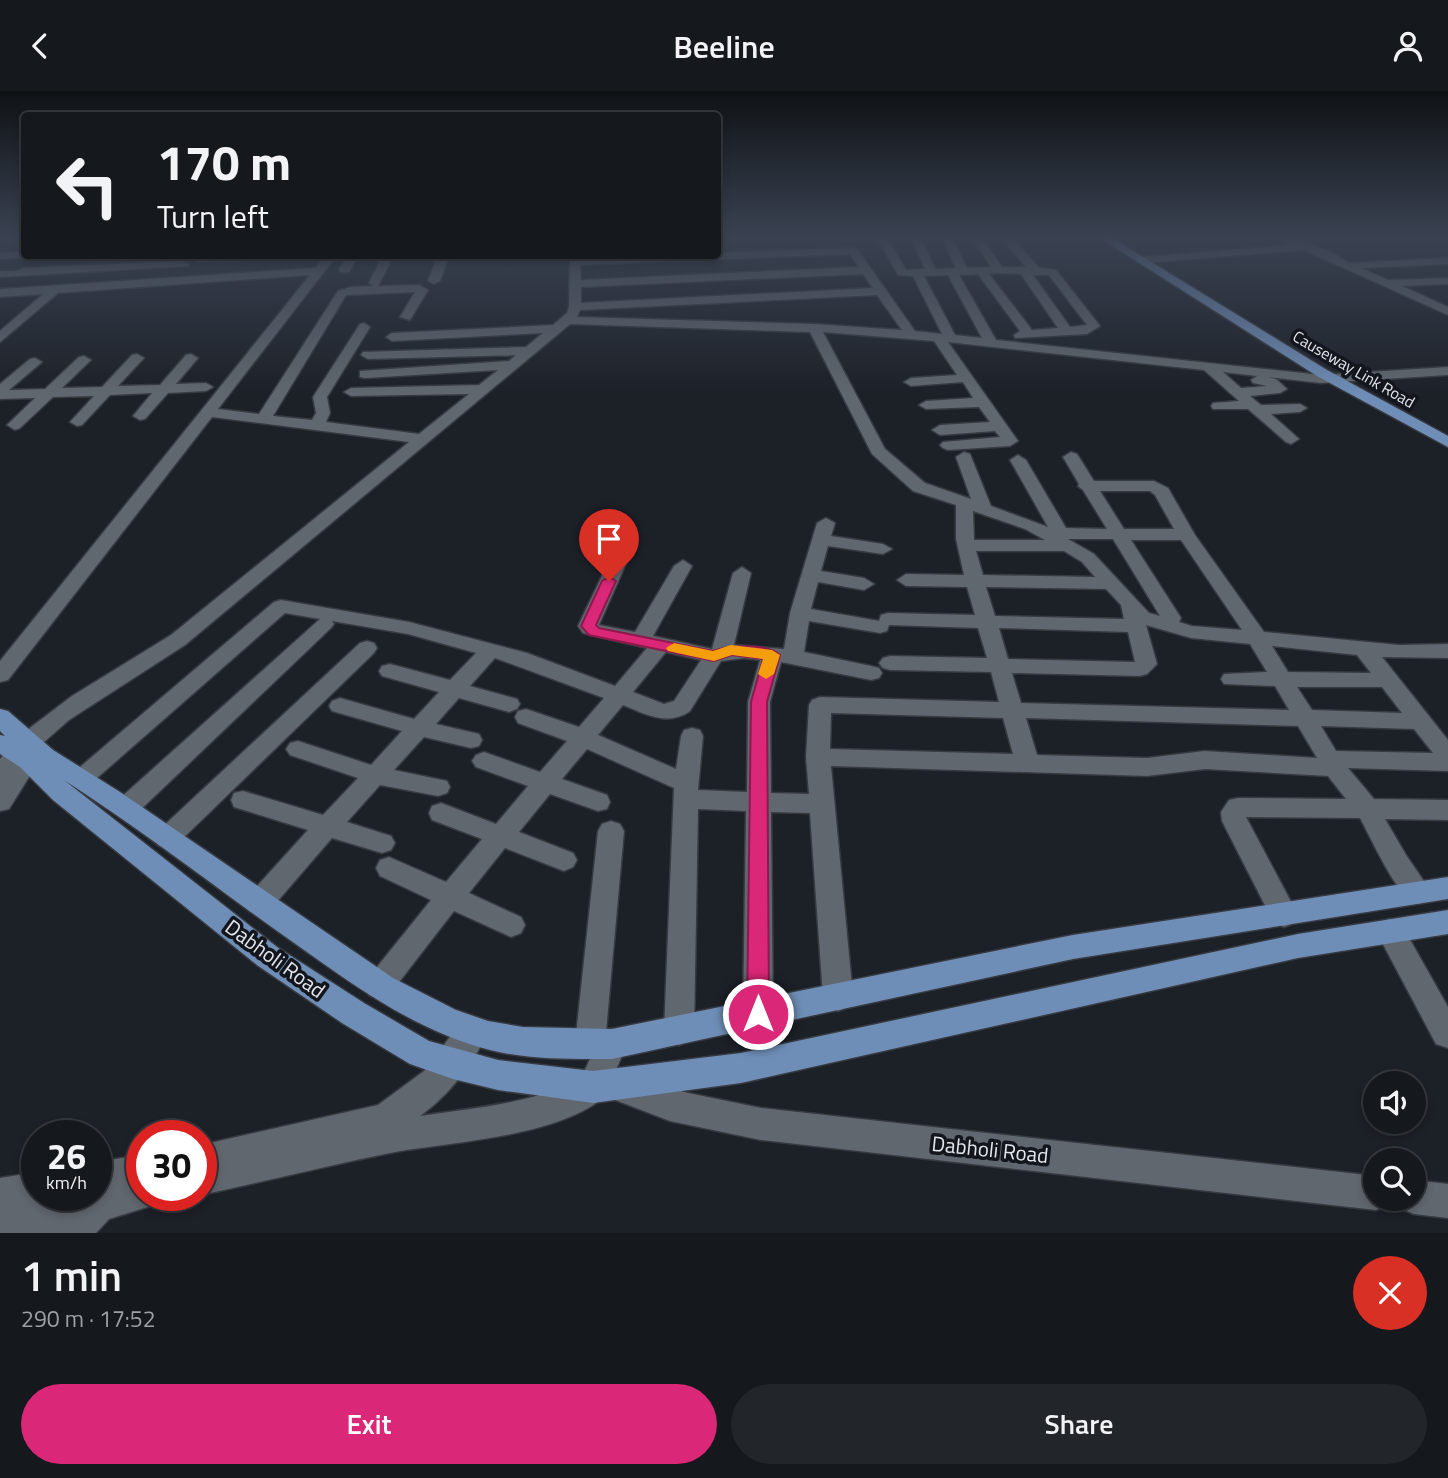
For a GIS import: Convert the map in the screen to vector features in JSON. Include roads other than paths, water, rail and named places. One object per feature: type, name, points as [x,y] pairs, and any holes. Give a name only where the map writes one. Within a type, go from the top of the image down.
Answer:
[{"type":"main road","name":"Causeway Link Road","points":[[1196,289],[1448,442]]},
{"type":"main road","name":"Causeway Link Road","points":[[1203,289],[1337,376],[1448,430]]},
{"type":"main road","name":"Dabholi Road","points":[[0,717],[21,750],[62,793],[267,956],[353,1013],[421,1052],[453,1064],[498,1075],[602,1086]]},
{"type":"main road","name":"Dabholi Road","points":[[21,750],[81,779],[126,808],[379,986],[444,1020],[472,1031],[524,1042],[601,1044],[679,1031],[1073,947],[1448,888]]},
{"type":"main road","points":[[602,1086],[741,1067],[1298,946],[1448,922]]},
{"type":"street","points":[[38,289],[76,289]]},
{"type":"street","points":[[0,675],[306,289]]},
{"type":"street","points":[[263,419],[342,293],[398,289]]},
{"type":"street","points":[[407,317],[422,290],[420,289]]},
{"type":"street","points":[[392,337],[559,289]]},
{"type":"street","points":[[0,777],[21,750],[178,640],[529,351],[569,289]]},
{"type":"street","points":[[592,289],[819,324],[911,335],[990,340],[1212,370],[1268,381],[1280,389],[1238,393]]},
{"type":"street","points":[[676,313],[749,289]]},
{"type":"street","points":[[880,289],[911,335]]},
{"type":"street","points":[[924,289],[944,338],[967,378],[1010,441],[948,445]]},
{"type":"street","points":[[966,289],[990,340]]},
{"type":"street","points":[[995,289],[1029,335]]},
{"type":"street","points":[[1041,289],[1067,333]]},
{"type":"street","points":[[990,340],[1067,333],[1087,330],[1094,326],[1065,289]]},
{"type":"street","points":[[1398,289],[1448,311]]},
{"type":"street","points":[[1,337],[53,291]]},
{"type":"street","points":[[0,321],[18,321]]},
{"type":"street","points":[[619,559],[588,626],[594,631],[650,643],[718,653],[881,668],[1140,669],[1146,664],[1133,616],[1088,558],[1058,537],[1031,525],[919,487],[878,451],[819,324]]},
{"type":"street","points":[[317,425],[323,413],[320,397],[324,388],[364,327]]},
{"type":"street","points":[[368,355],[529,351]]},
{"type":"street","points":[[77,422],[137,358]]},
{"type":"street","points":[[141,416],[191,358]]},
{"type":"street","points":[[15,425],[84,360]]},
{"type":"street","points":[[0,393],[35,362]]},
{"type":"street","points":[[365,374],[512,365]]},
{"type":"street","points":[[1337,376],[1448,365]]},
{"type":"street","points":[[1212,370],[1337,376],[1448,370]]},
{"type":"street","points":[[1212,370],[1291,439]]},
{"type":"street","points":[[911,381],[967,378]]},
{"type":"street","points":[[0,393],[206,387]]},
{"type":"street","points":[[351,392],[483,389]]},
{"type":"street","points":[[926,405],[984,402]]},
{"type":"street","points":[[1218,406],[1300,408]]},
{"type":"street","points":[[210,412],[422,439]]},
{"type":"street","points":[[940,430],[1001,426]]},
{"type":"street","points":[[964,457],[974,507],[966,545],[1027,762]]},
{"type":"street","points":[[1071,457],[1086,486],[1171,618]]},
{"type":"street","points":[[1018,460],[1058,537]]},
{"type":"street","points":[[1086,486],[1154,485],[1162,492],[1186,535],[1257,638],[1332,764],[1368,810],[1398,863],[1419,893]]},
{"type":"street","points":[[758,1014],[759,702],[800,613],[824,532],[883,549]]},
{"type":"street","points":[[966,545],[1116,534],[1186,535]]},
{"type":"street","points":[[379,986],[450,896],[619,695],[650,643],[683,566]]},
{"type":"street","points":[[81,779],[281,606],[409,628],[520,658],[663,712],[675,711],[682,706],[718,653],[741,573]]},
{"type":"street","points":[[811,575],[864,584]]},
{"type":"street","points":[[906,580],[1110,583]]},
{"type":"street","points":[[800,613],[884,623],[1133,616],[1191,632],[1399,652],[1448,651]]},
{"type":"street","points":[[126,808],[324,625]]},
{"type":"street","points":[[167,838],[367,648]]},
{"type":"street","points":[[1364,649],[1448,756]]},
{"type":"street","points":[[259,903],[307,845],[328,826],[491,650]]},
{"type":"street","points":[[390,671],[517,710],[584,738],[686,791],[759,801],[822,804]]},
{"type":"street","points":[[1232,679],[1389,680]]},
{"type":"street","points":[[838,997],[818,757],[820,705],[1421,721]]},
{"type":"street","points":[[340,706],[418,729],[471,740]]},
{"type":"street","points":[[679,1031],[686,791],[692,736]]},
{"type":"street","points":[[298,748],[374,775],[438,787]]},
{"type":"street","points":[[0,802],[21,750]]},
{"type":"street","points":[[818,757],[1147,767],[1205,760],[1332,764],[1448,762]]},
{"type":"street","points":[[484,761],[598,803]]},
{"type":"street","points":[[243,800],[328,826],[385,855],[450,896],[510,925]]},
{"type":"street","points":[[1284,915],[1235,821],[1233,812],[1238,807],[1448,810]]},
{"type":"street","points":[[441,813],[564,860]]},
{"type":"street","points":[[217,1175],[395,1136],[492,1121],[558,1105],[602,1086],[601,1044],[611,831]]},
{"type":"street","points":[[1390,931],[1447,1034]]},
{"type":"street","points":[[217,1158],[384,1119],[409,1105],[453,1064],[472,1031]]},
{"type":"street","name":"Dabholi Road","points":[[602,1086],[711,1116],[761,1124],[1363,1192]]},
{"type":"street","points":[[0,1195],[21,1192]]},
{"type":"street","points":[[1426,1198],[1448,1201]]},
{"type":"street","points":[[0,1226],[43,1211]]},
{"type":"street","points":[[72,1233],[85,1211]]}]
